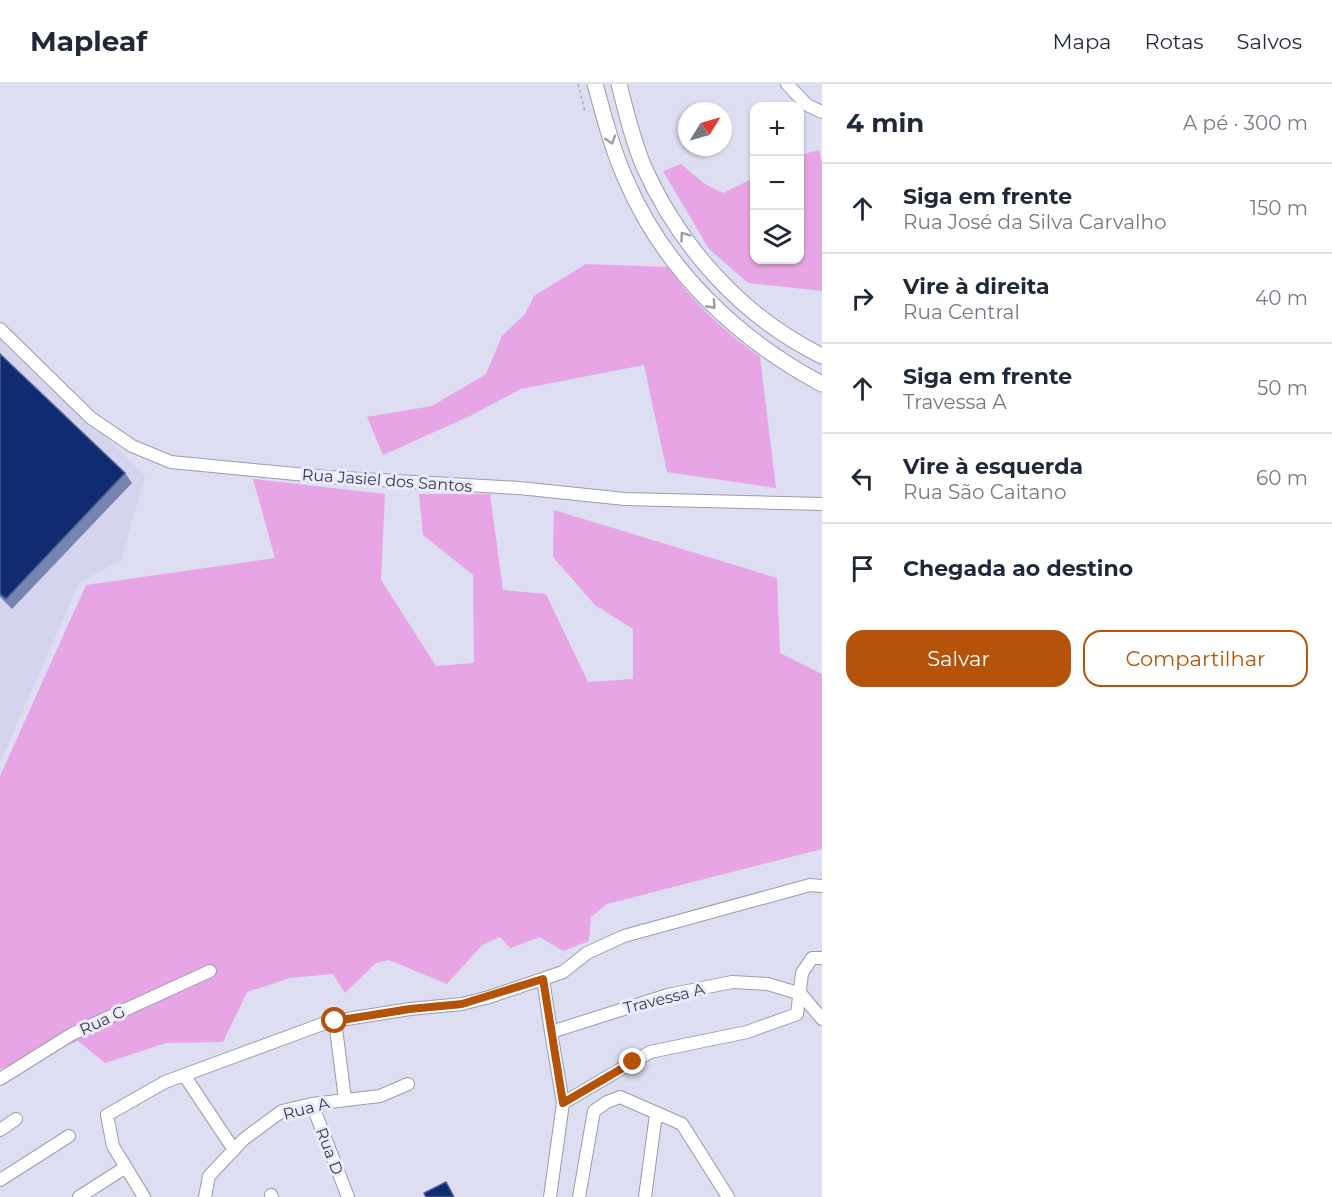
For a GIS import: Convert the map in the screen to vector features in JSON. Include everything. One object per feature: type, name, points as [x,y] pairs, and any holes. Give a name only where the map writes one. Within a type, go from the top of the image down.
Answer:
[{"type":"main road","points":[[595,84],[612,144],[626,181],[643,214],[686,276],[721,314],[749,338],[822,384]]},
{"type":"main road","points":[[619,84],[643,165],[657,193],[696,253],[744,305],[779,331],[822,356]]},
{"type":"street","points":[[787,84],[807,105],[822,112]]},
{"type":"street","name":"Rua Jasiel dos Santos","points":[[0,329],[91,418],[132,446],[171,462],[327,477],[519,488],[625,499],[822,504]]},
{"type":"street","points":[[144,1197],[113,1146],[106,1121],[108,1113],[165,1082],[335,1021],[410,1009],[462,1004],[563,972],[586,953],[624,936],[810,885],[822,886]]},
{"type":"street","points":[[563,1103],[650,1052],[747,1032],[797,1014],[802,973],[812,958],[822,958]]},
{"type":"street","name":"Rua G","points":[[0,1079],[72,1034],[210,971]]},
{"type":"street","points":[[543,979],[563,1103],[550,1197]]},
{"type":"street","name":"Travessa A","points":[[551,1032],[668,995],[732,982],[768,984],[801,994]]},
{"type":"street","points":[[801,994],[822,1019]]},
{"type":"street","points":[[335,1021],[345,1099]]},
{"type":"street","points":[[184,1075],[234,1150]]},
{"type":"street","name":"Rua A","points":[[205,1197],[209,1176],[234,1150],[282,1111],[312,1104],[380,1096],[408,1084]]},
{"type":"street","points":[[579,1197],[590,1122],[598,1107],[623,1097],[685,1126],[728,1197]]},
{"type":"street","name":"Rua D","points":[[312,1104],[348,1197]]},
{"type":"street","points":[[645,1197],[656,1114]]},
{"type":"street","points":[[0,1130],[16,1119]]},
{"type":"street","points":[[0,1180],[69,1136]]},
{"type":"street","points":[[79,1197],[126,1167]]},
{"type":"path","points":[[578,84],[585,112]]},
{"type":"shaded area","points":[[819,150],[822,163],[822,291],[748,283],[709,249],[663,171],[681,164],[705,184],[723,193],[750,180],[750,264],[804,264],[804,154]]},
{"type":"shaded area","points":[[586,264],[668,267],[710,316],[760,357],[776,488],[667,472],[644,365],[521,389],[470,416],[383,455],[367,417],[432,406],[486,374],[502,336],[525,314],[534,296]]},
{"type":"shaded area","points":[[0,331],[145,476],[121,560],[79,583],[0,763]]},
{"type":"shaded area","points":[[253,479],[385,494],[381,580],[436,666],[474,663],[473,575],[423,535],[419,494],[490,494],[503,590],[546,594],[588,682],[633,679],[633,629],[595,605],[553,557],[554,510],[777,578],[780,653],[822,674],[822,849],[607,904],[591,917],[589,941],[563,951],[540,937],[510,948],[500,937],[482,945],[447,984],[389,960],[376,963],[345,993],[333,974],[290,978],[247,992],[223,1042],[166,1043],[105,1063],[78,1041],[0,1069],[0,776],[86,585],[275,558]]},
{"type":"building","points":[[0,354],[125,473],[6,599],[0,594]]},
{"type":"building","points":[[446,1182],[454,1197],[426,1197],[424,1193]]},
{"type":"route","points":[[335,1021],[410,1009],[462,1004],[543,979],[563,1103],[633,1062]]}]
